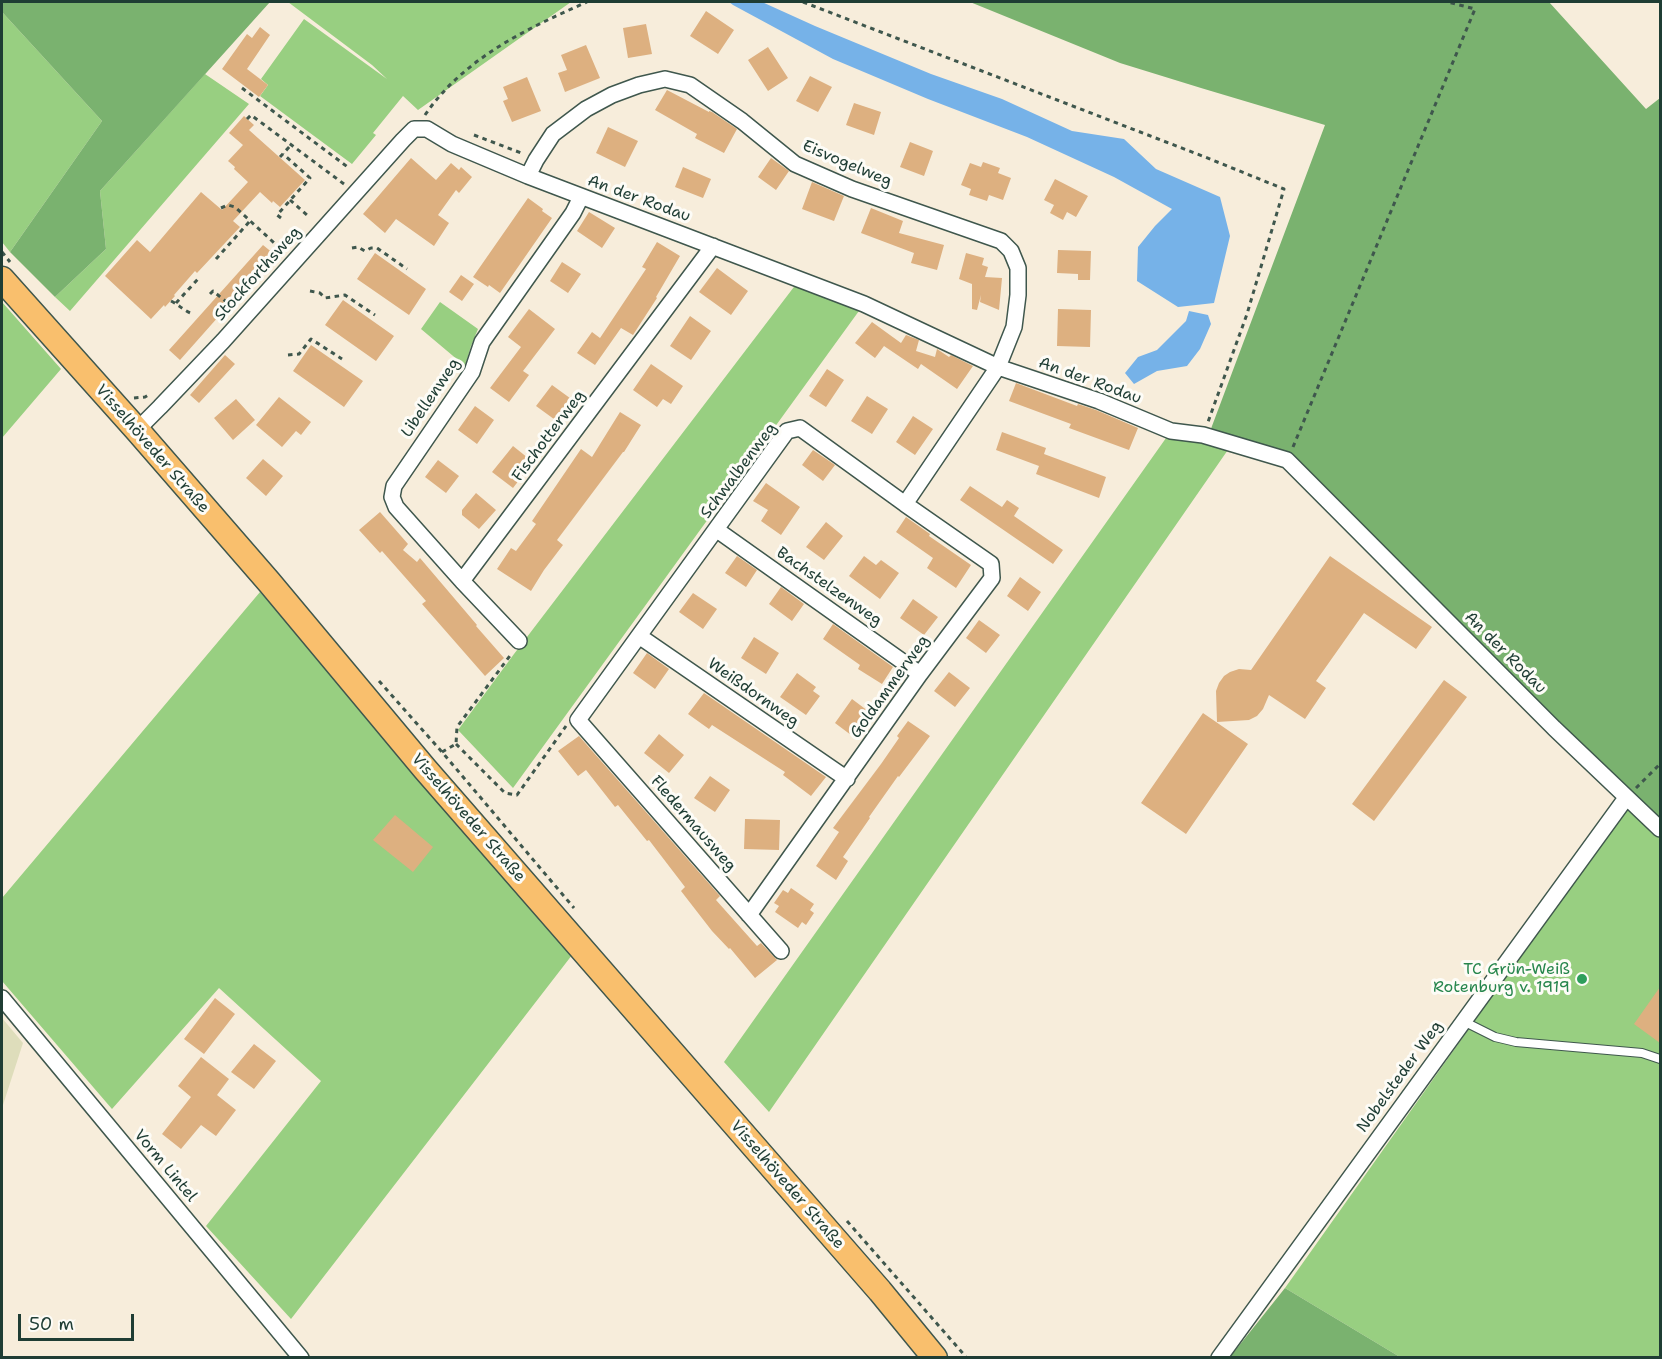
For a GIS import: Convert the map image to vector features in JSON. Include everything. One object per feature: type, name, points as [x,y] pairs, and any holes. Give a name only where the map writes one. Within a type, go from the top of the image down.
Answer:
[{"type":"main road","name":"Visselhöveder Straße","points":[[2,279],[269,582],[425,769],[872,1282],[935,1358]]},
{"type":"street","name":"Eisvogelweg","points":[[528,176],[552,134],[586,109],[612,95],[639,85],[665,79],[690,85],[742,121],[795,164],[852,189],[1001,241],[1011,251],[1018,268],[1018,295],[1014,327],[998,367]]},
{"type":"street","name":"Stockforthsweg","points":[[136,430],[223,341],[403,140],[414,129],[421,128]]},
{"type":"street","name":"An der Rodau","points":[[421,128],[430,130],[452,144],[528,176],[864,304],[998,367],[1099,401],[1171,431],[1203,435],[1287,460],[1554,728],[1660,829]]},
{"type":"street","name":"Libellenweg","points":[[462,581],[396,507],[392,490],[472,372],[480,347],[488,334],[573,213],[581,197]]},
{"type":"street","name":"Fischotterweg","points":[[462,581],[713,246]]},
{"type":"street","points":[[905,504],[998,367]]},
{"type":"street","name":"Schwalbenweg","points":[[578,720],[787,431],[800,428],[905,504]]},
{"type":"street","name":"Goldammerweg","points":[[749,915],[920,674],[992,578],[992,564],[905,504]]},
{"type":"street","name":"Bachstelzenweg","points":[[717,530],[920,674]]},
{"type":"street","points":[[462,581],[519,640]]},
{"type":"street","name":"Weißdornweg","points":[[639,636],[847,779]]},
{"type":"street","name":"Fledermausweg","points":[[578,720],[781,951]]},
{"type":"street","name":"Nobelsteder Weg","points":[[1219,1358],[1626,798]]},
{"type":"street","name":"Vorm Lintel","points":[[2,998],[301,1358]]},
{"type":"lane","points":[[1463,1021],[1495,1036],[1516,1042],[1642,1053],[1660,1059]]},
{"type":"path","points":[[421,128],[424,116],[437,98],[466,69],[512,38],[587,2]]},
{"type":"path","points":[[803,2],[1284,189],[1247,314],[1203,435]]},
{"type":"path","points":[[1287,460],[1475,9],[1448,2]]},
{"type":"path","points":[[242,88],[349,168]]},
{"type":"path","points":[[247,119],[251,115],[346,186]]},
{"type":"path","points":[[281,218],[278,215],[305,187],[310,178],[281,156],[291,145]]},
{"type":"path","points":[[290,201],[308,216]]},
{"type":"path","points":[[221,208],[228,205],[234,206],[284,252]]},
{"type":"path","points":[[216,259],[250,221]]},
{"type":"path","points":[[259,239],[264,233]]},
{"type":"path","points":[[352,248],[357,247],[365,251],[377,248],[407,269]]},
{"type":"path","points":[[397,269],[400,264]]},
{"type":"path","points":[[176,303],[198,279]]},
{"type":"path","points":[[210,294],[213,291],[234,308]]},
{"type":"path","points":[[309,291],[320,293],[325,298],[345,295],[375,315]]},
{"type":"path","points":[[171,301],[192,314]]},
{"type":"path","points":[[364,315],[367,310]]},
{"type":"path","points":[[288,355],[299,354],[311,339],[342,360]]},
{"type":"path","points":[[333,360],[336,356]]},
{"type":"path","points":[[519,640],[515,649],[457,727],[456,744],[505,793],[517,795],[567,723],[578,720]]},
{"type":"path","points":[[442,752],[456,744]]},
{"type":"path","points":[[1626,798],[1660,764]]},
{"type":"shaded area","points":[[2,1018],[23,1043],[2,1108]]},
{"type":"green space","points":[[2,2],[270,2],[100,191],[106,249],[55,297],[10,252],[102,121],[2,12]]},
{"type":"green space","points":[[288,2],[571,2],[418,110],[403,96],[352,164],[260,96],[268,85],[261,79],[304,19],[387,79],[372,65]]},
{"type":"green space","points":[[970,2],[1549,2],[1646,109],[1660,98],[1660,818],[1558,726],[1288,459],[1209,434],[1325,125],[1120,63]]},
{"type":"green space","points":[[2,12],[102,121],[10,252],[2,242]]},
{"type":"green space","points":[[205,74],[249,104],[70,311],[55,297],[106,249],[100,191]]},
{"type":"green space","points":[[800,279],[864,304],[513,788],[458,730]]},
{"type":"green space","points":[[2,302],[61,369],[2,438]]},
{"type":"green space","points":[[440,302],[478,329],[465,366],[421,329]]},
{"type":"green space","points":[[1171,431],[1232,444],[769,1112],[724,1062]]},
{"type":"green space","points":[[260,592],[425,769],[579,946],[291,1319],[206,1226],[321,1081],[219,988],[112,1109],[2,981],[2,898]]},
{"type":"green space","points":[[1627,806],[1660,835],[1660,1357],[1400,1357],[1285,1288]]},
{"type":"green space","points":[[1285,1288],[1400,1357],[1230,1357]]},
{"type":"water","points":[[729,2],[762,2],[931,74],[1002,99],[1072,131],[1124,139],[1156,169],[1220,197],[1230,236],[1214,303],[1178,307],[1137,281],[1138,247],[1172,209],[1114,177],[1027,137],[833,59]]},
{"type":"water","points":[[1189,311],[1208,315],[1211,324],[1200,349],[1187,366],[1157,371],[1134,384],[1125,373],[1138,357],[1157,350],[1186,321]]},
{"type":"building","points":[[706,11],[734,30],[718,54],[690,36]]},
{"type":"building","points":[[646,24],[652,54],[628,58],[623,28]]},
{"type":"building","points":[[260,27],[270,35],[247,69],[268,85],[259,97],[222,69],[247,34],[252,38]]},
{"type":"building","points":[[586,45],[600,78],[565,92],[558,73],[567,70],[561,55]]},
{"type":"building","points":[[768,47],[788,78],[768,91],[748,60]]},
{"type":"building","points":[[810,76],[832,87],[818,112],[796,101]]},
{"type":"building","points":[[527,77],[541,111],[512,122],[503,101],[508,99],[503,87]]},
{"type":"building","points":[[667,90],[712,112],[737,129],[724,153],[695,138],[697,134],[655,110]]},
{"type":"building","points":[[854,103],[881,112],[874,135],[846,125]]},
{"type":"building","points":[[244,116],[254,125],[249,130],[305,180],[280,207],[260,192],[233,221],[240,227],[151,319],[105,276],[137,240],[150,252],[201,192],[222,210],[248,182],[228,161],[243,145],[229,133]]},
{"type":"building","points":[[608,127],[638,141],[625,167],[596,153]]},
{"type":"building","points":[[910,142],[933,151],[924,176],[900,167]]},
{"type":"building","points":[[411,158],[436,180],[451,163],[459,170],[461,167],[472,177],[459,193],[456,190],[438,215],[449,223],[434,246],[396,219],[385,233],[363,214]]},
{"type":"building","points":[[771,158],[789,171],[776,190],[758,177]]},
{"type":"building","points":[[983,162],[1000,168],[998,173],[1011,178],[1003,200],[989,195],[987,201],[969,195],[971,189],[961,185],[970,163],[981,167]]},
{"type":"building","points":[[683,167],[711,179],[703,198],[675,187]]},
{"type":"building","points":[[1055,179],[1088,196],[1076,217],[1067,212],[1063,220],[1050,213],[1054,205],[1044,200]]},
{"type":"building","points":[[812,182],[844,196],[834,221],[802,209]]},
{"type":"building","points":[[528,198],[552,218],[500,293],[473,277]]},
{"type":"building","points":[[871,208],[903,221],[899,233],[944,245],[937,270],[911,263],[914,253],[861,233]]},
{"type":"building","points":[[589,212],[615,228],[602,248],[577,231]]},
{"type":"building","points":[[657,242],[680,256],[633,335],[621,328],[595,365],[577,353],[592,332],[600,338],[646,269],[642,267]]},
{"type":"building","points":[[263,245],[274,254],[180,360],[169,350]]},
{"type":"building","points":[[1058,250],[1091,251],[1090,280],[1078,280],[1078,274],[1057,273]]},
{"type":"building","points":[[375,253],[426,289],[409,315],[357,279]]},
{"type":"building","points":[[966,253],[984,258],[982,265],[988,267],[985,277],[1002,278],[999,310],[980,302],[981,295],[977,310],[972,309],[972,284],[959,279]]},
{"type":"building","points":[[562,262],[581,274],[568,293],[550,281]]},
{"type":"building","points":[[717,268],[748,291],[731,315],[699,292]]},
{"type":"building","points":[[461,275],[474,284],[462,301],[449,292]]},
{"type":"building","points":[[343,300],[394,336],[376,361],[325,325]]},
{"type":"building","points":[[529,309],[555,329],[523,371],[529,375],[509,402],[490,388],[521,347],[508,337]]},
{"type":"building","points":[[1058,309],[1091,310],[1090,347],[1057,346]]},
{"type":"building","points":[[690,316],[711,331],[691,360],[670,346]]},
{"type":"building","points":[[872,322],[901,343],[906,335],[919,340],[916,351],[935,357],[937,349],[949,357],[951,355],[973,366],[957,389],[921,364],[918,369],[884,346],[875,358],[855,343]]},
{"type":"building","points":[[311,345],[363,381],[344,407],[293,371]]},
{"type":"building","points":[[225,355],[235,364],[199,403],[190,395]]},
{"type":"building","points":[[651,364],[683,386],[671,404],[663,399],[657,407],[633,390]]},
{"type":"building","points":[[827,369],[844,380],[826,407],[809,396]]},
{"type":"building","points":[[1016,383],[1077,406],[1078,404],[1096,410],[1138,428],[1129,450],[1069,428],[1071,424],[1009,401]]},
{"type":"building","points":[[552,385],[574,401],[558,422],[536,406]]},
{"type":"building","points":[[867,396],[888,409],[872,434],[851,421]]},
{"type":"building","points":[[279,397],[311,422],[301,435],[296,431],[282,447],[256,425]]},
{"type":"building","points":[[236,399],[255,420],[233,440],[214,418]]},
{"type":"building","points":[[475,406],[494,420],[477,444],[458,430]]},
{"type":"building","points":[[620,412],[641,425],[624,452],[557,540],[563,545],[531,591],[497,569],[511,548],[516,551],[536,524],[532,521],[581,449],[592,457]]},
{"type":"building","points":[[913,416],[933,429],[915,455],[896,442]]},
{"type":"building","points":[[1002,432],[1046,448],[1044,454],[1106,477],[1099,498],[1036,474],[1039,466],[996,450]]},
{"type":"building","points":[[513,446],[533,462],[513,488],[492,472]]},
{"type":"building","points":[[813,450],[835,465],[823,481],[802,465]]},
{"type":"building","points":[[263,459],[283,476],[266,496],[246,478]]},
{"type":"building","points":[[438,460],[459,476],[446,493],[425,477]]},
{"type":"building","points":[[766,483],[800,507],[781,535],[761,521],[768,510],[753,501]]},
{"type":"building","points":[[970,486],[1002,507],[1007,500],[1019,508],[1014,516],[1063,550],[1053,564],[960,500]]},
{"type":"building","points":[[476,493],[496,510],[479,529],[462,515],[462,510]]},
{"type":"building","points":[[380,512],[408,544],[403,550],[417,562],[420,558],[504,658],[485,676],[422,604],[426,601],[382,551],[380,553],[359,530]]},
{"type":"building","points":[[906,517],[971,565],[956,588],[927,568],[933,558],[896,532]]},
{"type":"building","points":[[826,522],[843,536],[824,560],[806,547]]},
{"type":"building","points":[[737,556],[757,570],[746,587],[725,573]]},
{"type":"building","points":[[864,556],[876,565],[881,560],[899,573],[880,599],[849,576]]},
{"type":"building","points":[[1330,556],[1432,627],[1416,649],[1364,613],[1316,681],[1326,688],[1305,719],[1269,695],[1257,716],[1249,720],[1217,722],[1216,691],[1219,683],[1230,672],[1239,669],[1251,670]]},
{"type":"building","points":[[1020,577],[1041,592],[1028,611],[1007,596]]},
{"type":"building","points":[[781,587],[804,604],[792,621],[769,604]]},
{"type":"building","points":[[693,593],[717,609],[703,629],[679,612]]},
{"type":"building","points":[[913,599],[938,617],[924,635],[900,618]]},
{"type":"building","points":[[979,620],[1000,635],[986,653],[966,638]]},
{"type":"building","points":[[833,624],[893,667],[882,684],[858,669],[860,665],[823,639]]},
{"type":"building","points":[[754,637],[779,653],[766,674],[741,658]]},
{"type":"building","points":[[647,653],[669,669],[655,689],[633,673]]},
{"type":"building","points":[[949,672],[970,688],[955,707],[934,691]]},
{"type":"building","points":[[797,673],[816,687],[813,691],[820,696],[806,715],[780,697]]},
{"type":"building","points":[[1444,680],[1467,697],[1374,821],[1352,804]]},
{"type":"building","points":[[704,693],[826,777],[811,796],[783,775],[785,772],[712,725],[709,729],[688,714]]},
{"type":"building","points":[[852,699],[872,714],[855,738],[835,723]]},
{"type":"building","points":[[1203,713],[1248,744],[1186,834],[1141,803]]},
{"type":"building","points":[[908,721],[930,736],[869,817],[843,857],[848,861],[836,880],[816,866],[839,832],[833,828],[881,764]]},
{"type":"building","points":[[659,734],[684,755],[669,773],[644,753]]},
{"type":"building","points":[[579,736],[720,896],[716,900],[757,946],[761,943],[777,960],[755,978],[730,948],[712,931],[681,891],[685,887],[649,840],[647,841],[618,805],[615,807],[586,770],[578,776],[558,751]]},
{"type":"building","points":[[710,776],[730,790],[715,812],[694,798]]},
{"type":"building","points":[[395,815],[433,847],[413,872],[373,840]]},
{"type":"building","points":[[745,819],[780,820],[779,850],[744,849]]},
{"type":"building","points":[[791,888],[814,904],[810,910],[814,913],[806,925],[802,922],[798,928],[775,912],[779,906],[774,903],[783,890],[788,893]]},
{"type":"building","points":[[1660,987],[1660,1043],[1634,1024]]},
{"type":"building","points":[[215,998],[235,1014],[204,1054],[184,1039]]},
{"type":"building","points":[[254,1044],[276,1061],[254,1089],[231,1072]]},
{"type":"building","points":[[201,1057],[229,1079],[217,1095],[236,1110],[216,1136],[201,1125],[181,1149],[162,1134],[191,1097],[178,1086]]},
{"type":"place","name":"TC Grün-Weiß Rotenburg v. 1919","points":[[1582,979]]}]
